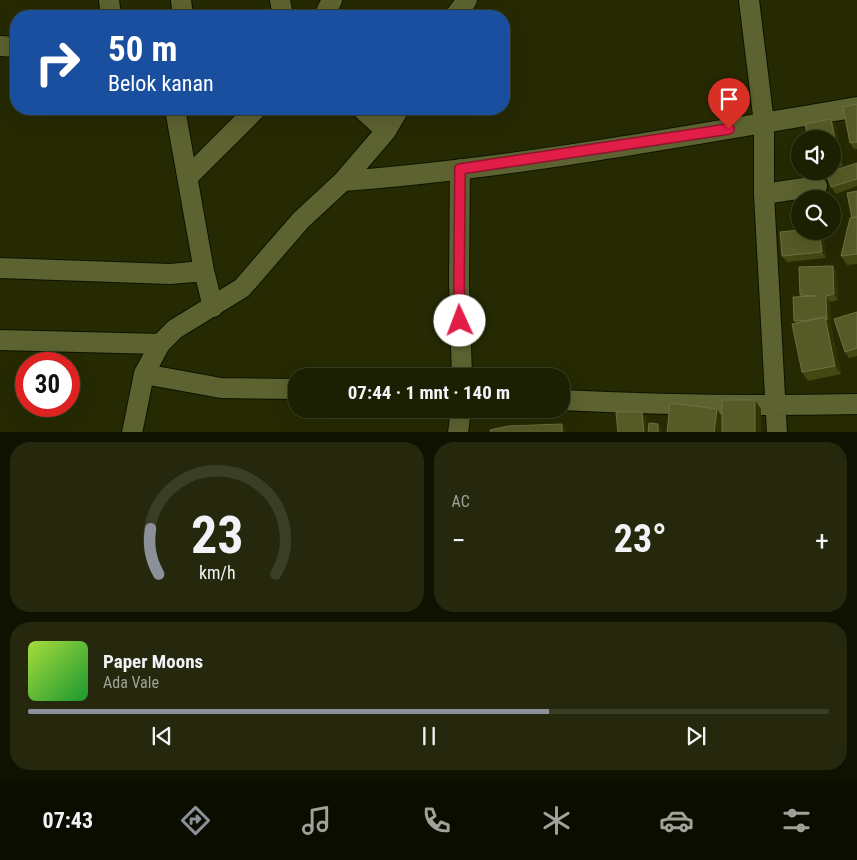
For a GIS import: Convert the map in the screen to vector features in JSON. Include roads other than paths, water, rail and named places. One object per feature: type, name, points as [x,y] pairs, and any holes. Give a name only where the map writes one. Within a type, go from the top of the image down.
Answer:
[{"type":"street","points":[[749,0],[764,123],[764,194],[777,432]]},
{"type":"street","points":[[343,181],[460,169],[659,140],[857,107]]},
{"type":"street","points":[[176,115],[204,271],[213,307]]},
{"type":"street","points":[[188,177],[250,115]]},
{"type":"street","points":[[368,115],[386,132]]},
{"type":"street","points":[[132,432],[144,374],[160,344],[175,329],[242,288],[301,220],[343,181],[386,132],[396,115]]},
{"type":"street","points":[[460,169],[459,284],[462,368]]},
{"type":"street","points":[[764,194],[817,186]]},
{"type":"street","points":[[0,268],[170,274],[204,271]]},
{"type":"street","points":[[0,340],[160,344]]},
{"type":"street","points":[[144,374],[221,388],[288,389]]},
{"type":"street","points":[[570,400],[638,404],[776,406],[857,404]]},
{"type":"street","points":[[458,432],[460,418]]}]
